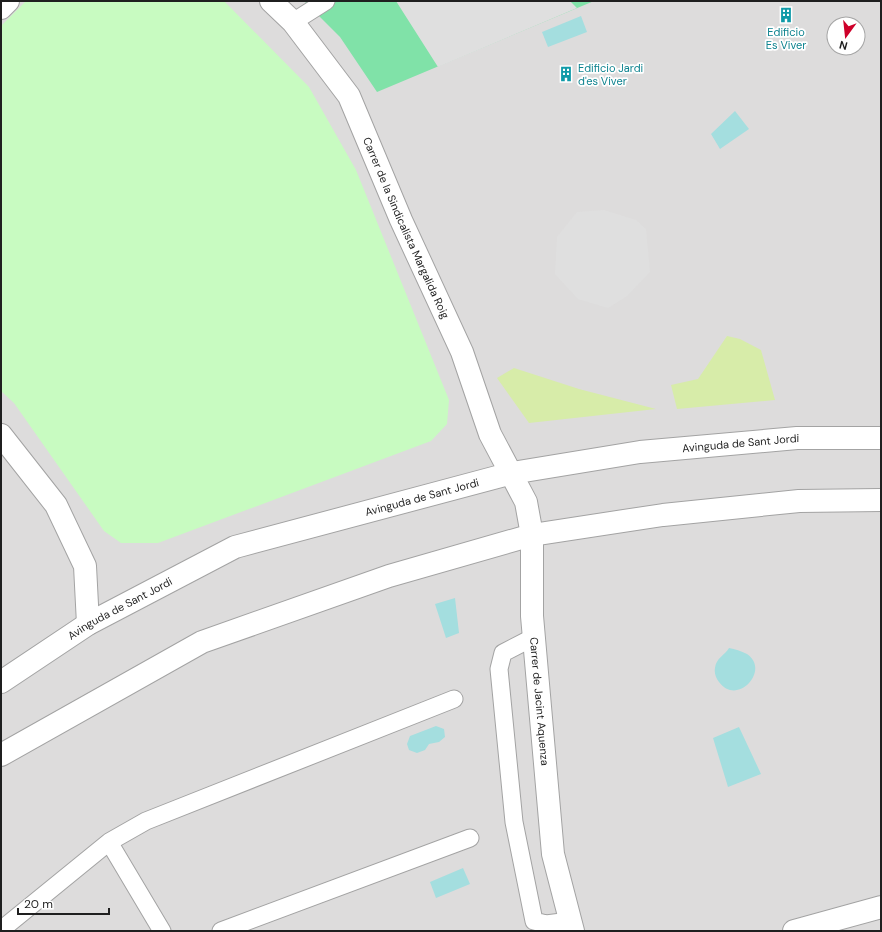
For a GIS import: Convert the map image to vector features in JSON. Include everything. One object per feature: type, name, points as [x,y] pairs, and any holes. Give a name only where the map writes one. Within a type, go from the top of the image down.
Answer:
[{"type":"street","points":[[1,8],[8,1]]},
{"type":"street","name":"Carrer de la Sindicalista Margalida Roig","points":[[271,1],[293,22],[349,96],[401,220],[462,352],[490,434],[512,473]]},
{"type":"street","points":[[1,435],[56,505],[85,566],[88,624]]},
{"type":"street","name":"Avinguda de Sant Jordi","points":[[1,682],[88,624],[235,546],[512,473],[640,452],[797,438],[881,438]]},
{"type":"street","name":"Carrer de Jacint Aquenza","points":[[512,473],[526,502],[532,535],[534,637],[553,854],[572,926]]},
{"type":"street","points":[[1,755],[202,642],[389,576],[532,535],[663,515],[799,501],[881,500]]},
{"type":"street","points":[[794,931],[881,907]]},
{"type":"lane","points":[[293,22],[326,1]]},
{"type":"lane","points":[[534,637],[503,653],[499,669],[514,822],[534,921],[546,924],[572,926]]},
{"type":"lane","points":[[1,930],[109,842],[146,821],[454,700]]},
{"type":"lane","points":[[221,931],[470,838]]},
{"type":"lane","points":[[109,842],[162,931]]},
{"type":"shaded area","points":[[1,1],[881,1],[881,931],[1,931]]},
{"type":"shaded area","points":[[396,1],[570,1],[577,8],[438,67]]},
{"type":"shaded area","points":[[604,210],[636,220],[646,229],[650,272],[627,296],[608,308],[578,299],[555,274],[557,237],[577,212]]},
{"type":"green space","points":[[26,1],[224,1],[309,87],[356,170],[449,400],[447,424],[431,441],[158,543],[121,543],[104,531],[14,403],[1,391],[1,26]]},
{"type":"green space","points":[[304,1],[594,1],[377,92],[340,37]]},
{"type":"green space","points":[[727,336],[740,339],[761,350],[775,400],[677,409],[671,385],[698,379]]},
{"type":"green space","points":[[514,368],[579,389],[656,409],[529,423],[497,378]]},
{"type":"water","points":[[581,16],[587,32],[548,47],[542,32]]},
{"type":"water","points":[[735,111],[749,129],[720,149],[711,134]]},
{"type":"water","points":[[455,598],[459,633],[446,638],[435,604]]},
{"type":"water","points":[[729,648],[747,654],[753,661],[755,669],[749,683],[742,688],[734,690],[726,689],[719,682],[715,672],[717,662]]},
{"type":"water","points":[[436,726],[444,729],[445,737],[439,742],[429,744],[425,750],[417,753],[409,750],[407,744],[410,736]]},
{"type":"water","points":[[739,727],[761,774],[728,787],[713,738]]},
{"type":"water","points":[[463,868],[470,884],[436,898],[430,882]]},
{"type":"place","name":"Edificio Es Viver","points":[[786,15]]},
{"type":"place","name":"Edificio Jardi d'es Viver","points":[[566,74]]}]
